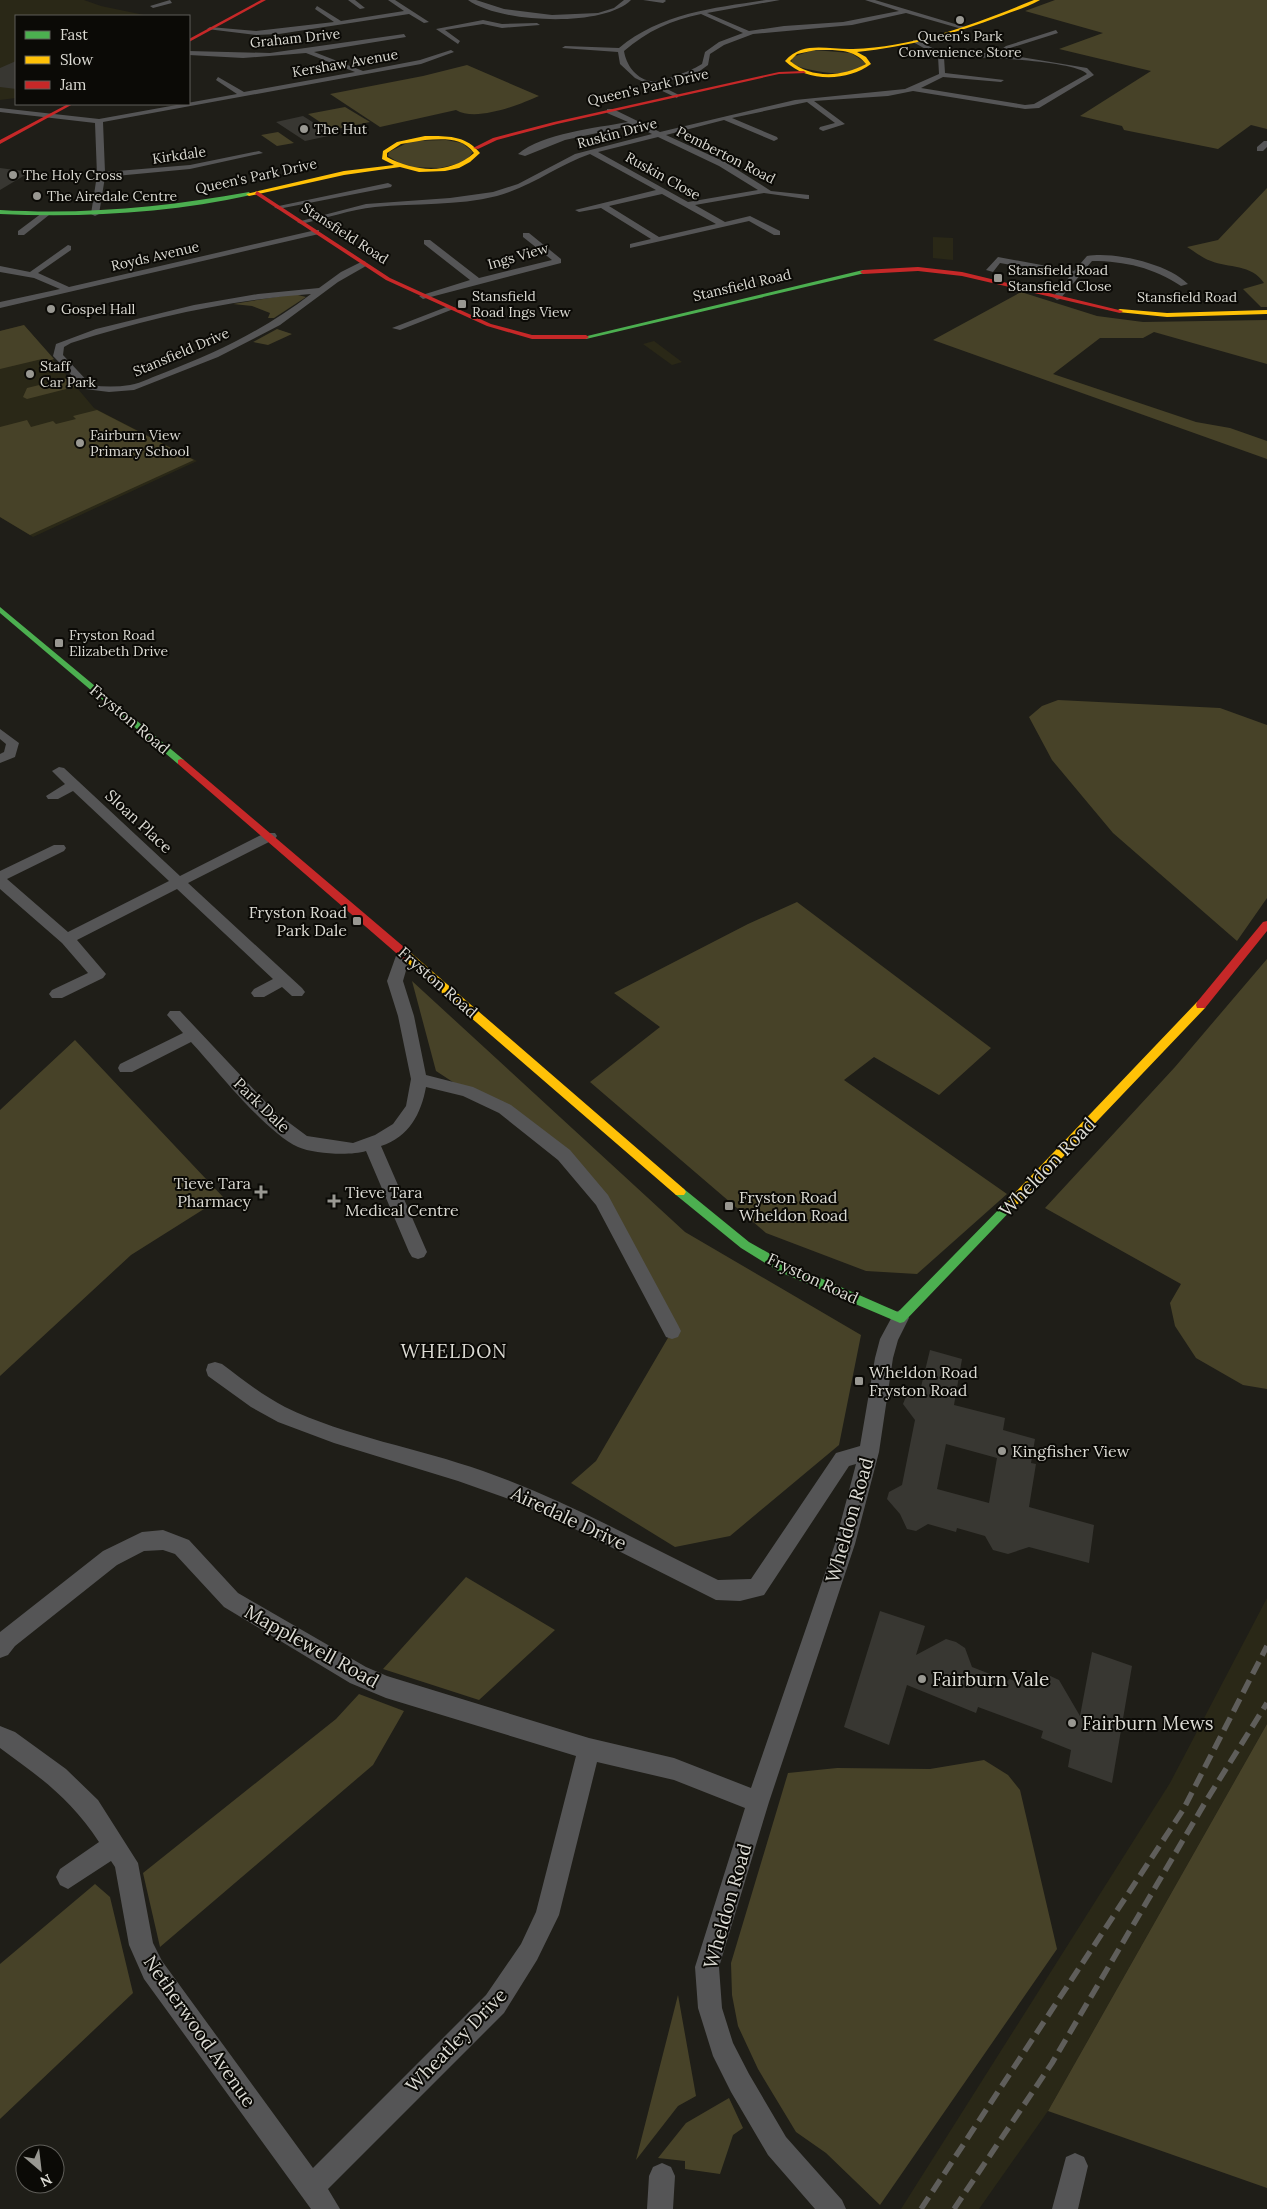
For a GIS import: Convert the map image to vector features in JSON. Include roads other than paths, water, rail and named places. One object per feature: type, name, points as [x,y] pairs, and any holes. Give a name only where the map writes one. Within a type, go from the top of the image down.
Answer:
[{"type":"street","points":[[146,0],[161,4]]},
{"type":"street","points":[[190,40],[264,0]]},
{"type":"street","points":[[351,0],[362,8]]},
{"type":"street","points":[[391,0],[426,22]]},
{"type":"street","points":[[474,2],[493,0]]},
{"type":"street","points":[[474,2],[498,11],[559,18],[596,14],[619,7],[628,0]]},
{"type":"street","points":[[646,0],[663,1]]},
{"type":"street","points":[[565,48],[621,50],[632,38],[652,27],[679,18],[776,0]]},
{"type":"street","points":[[868,0],[962,27]]},
{"type":"street","name":"Queen's Park Drive","points":[[804,72],[788,65],[786,60],[789,56],[804,50],[878,50],[962,27],[1038,0]]},
{"type":"street","points":[[153,6],[170,2]]},
{"type":"street","points":[[317,8],[340,23]]},
{"type":"street","points":[[649,84],[695,72],[705,65],[706,53],[721,42],[748,33],[788,26],[862,22],[906,11]]},
{"type":"street","points":[[210,29],[256,34],[411,12]]},
{"type":"street","points":[[704,14],[748,33]]},
{"type":"street","points":[[458,42],[439,30],[483,22],[502,26],[538,26],[543,17]]},
{"type":"street","points":[[999,54],[1008,47],[1056,32]]},
{"type":"street","name":"Graham Drive","points":[[190,53],[250,57],[308,52],[404,36]]},
{"type":"street","points":[[914,89],[1024,108],[1036,106],[1091,75],[1087,70],[1039,59],[999,54],[941,55],[915,41]]},
{"type":"street","points":[[621,50],[623,64],[637,77],[677,96]]},
{"type":"street","name":"Queen's Park Drive","points":[[867,58],[878,50]]},
{"type":"street","name":"Queen's Park Drive","points":[[369,168],[384,158],[385,152],[390,147],[411,140],[440,138],[463,141],[495,139],[779,73],[851,73],[869,64],[867,58],[850,51]]},
{"type":"street","points":[[308,52],[327,62],[342,64],[364,73]]},
{"type":"street","name":"Kershaw Avenue","points":[[190,104],[421,62],[451,52]]},
{"type":"street","points":[[941,55],[942,75],[1001,80]]},
{"type":"street","name":"Queen's Park Drive","points":[[779,73],[788,65]]},
{"type":"street","name":"Ruskin Drive","points":[[301,222],[372,205],[459,200],[495,194],[527,184],[568,159],[591,152],[726,118],[808,100],[879,96],[914,89],[942,75]]},
{"type":"street","points":[[218,79],[242,94]]},
{"type":"street","points":[[808,100],[841,124],[823,129]]},
{"type":"street","points":[[0,142],[68,105]]},
{"type":"street","name":"Kershaw Avenue","points":[[0,110],[99,121],[184,105]]},
{"type":"street","name":"Pemberton Road","points":[[610,111],[722,164],[764,190],[783,196],[806,196]]},
{"type":"street","points":[[726,118],[774,139]]},
{"type":"street","points":[[95,214],[101,175],[99,121]]},
{"type":"street","points":[[522,154],[536,146],[634,123]]},
{"type":"street","name":"Queen's Park Drive","points":[[476,148],[495,139]]},
{"type":"street","name":"Queen's Park Drive","points":[[463,141],[476,148]]},
{"type":"street","name":"Queen's Park Drive","points":[[0,212],[45,215],[156,210],[258,193],[369,168],[398,166],[425,170],[450,168],[472,160],[477,153],[476,148]]},
{"type":"street","name":"Ruskin Close","points":[[591,152],[723,224]]},
{"type":"street","name":"Kirkdale","points":[[101,175],[190,167],[259,154]]},
{"type":"street","name":"Queen's Park Drive","points":[[384,158],[398,166]]},
{"type":"street","points":[[278,207],[388,185]]},
{"type":"street","points":[[688,204],[749,195],[764,190]]},
{"type":"street","points":[[579,210],[664,191]]},
{"type":"street","name":"Stansfield Road","points":[[258,193],[363,264],[423,296],[515,334],[574,338],[614,332],[861,272],[890,269],[937,270],[969,275],[1057,297],[1134,313],[1162,316],[1267,312]]},
{"type":"street","points":[[602,205],[658,240]]},
{"type":"street","points":[[21,233],[45,215]]},
{"type":"street","points":[[633,246],[750,218],[777,233]]},
{"type":"street","name":"Royds Avenue","points":[[0,305],[316,232]]},
{"type":"street","name":"Ings View","points":[[423,296],[558,261],[526,235]]},
{"type":"street","name":"Ings View","points":[[427,242],[477,281]]},
{"type":"street","points":[[32,274],[68,248]]},
{"type":"street","points":[[1057,297],[1090,258],[1163,270],[1184,284]]},
{"type":"street","points":[[990,270],[998,260],[1076,274]]},
{"type":"street","name":"Stansfield Drive","points":[[323,290],[290,292],[222,302],[148,318],[68,341],[59,346],[58,356],[88,387],[117,390],[132,387],[176,372],[251,337],[291,313],[323,290],[347,270],[363,264]]},
{"type":"street","points":[[0,269],[32,274],[57,282],[68,290]]},
{"type":"street","points":[[397,328],[452,308]]},
{"type":"street","name":"Fryston Road","points":[[3,615],[270,836],[654,1171],[745,1244],[784,1268],[900,1318]]},
{"type":"street","points":[[0,733],[13,744],[10,754],[0,759]]},
{"type":"street","name":"Sloan Place","points":[[59,771],[297,992]]},
{"type":"street","points":[[53,796],[74,785]]},
{"type":"street","points":[[67,939],[270,836]]},
{"type":"street","points":[[57,994],[98,974],[67,939],[0,879],[59,848]]},
{"type":"street","name":"Wheldon Road","points":[[833,2209],[777,2146],[740,2083],[722,2047],[710,2008],[707,1967],[758,1802],[845,1544],[869,1452],[884,1358],[889,1339],[900,1318],[1068,1146],[1176,1031],[1245,955],[1267,924]]},
{"type":"street","name":"Park Dale","points":[[175,1015],[270,1117],[303,1142],[354,1149],[380,1140],[398,1128],[414,1108],[419,1080],[406,1016],[395,981],[404,953]]},
{"type":"street","points":[[259,993],[283,980]]},
{"type":"street","points":[[126,1068],[194,1034]]},
{"type":"street","points":[[419,1080],[467,1091],[505,1109],[564,1155],[602,1200],[672,1331]]},
{"type":"street","points":[[371,1143],[418,1252]]},
{"type":"street","name":"Airedale Drive","points":[[215,1370],[241,1390],[283,1415],[340,1438],[482,1480],[549,1505],[716,1590],[740,1591],[758,1588],[843,1459],[869,1452]]},
{"type":"street","name":"Mapplewell Road","points":[[0,1648],[8,1639],[110,1558],[142,1542],[163,1540],[182,1547],[231,1600],[358,1675],[386,1687],[589,1749],[674,1769],[758,1802]]},
{"type":"street","name":"Netherwood Avenue","points":[[0,1736],[58,1777],[90,1808],[126,1863],[141,1945],[153,1970],[327,2209]]},
{"type":"street","name":"Wheatley Drive","points":[[312,2188],[495,2004],[508,1986],[529,1952],[547,1915],[589,1749]]},
{"type":"street","points":[[68,1877],[114,1845]]},
{"type":"street","points":[[1065,2209],[1075,2166]]},
{"type":"street","points":[[660,2209],[662,2176]]},
{"type":"railway","points":[[921,2209],[1183,1810],[1267,1646]]},
{"type":"railway","points":[[954,2209],[1052,2063],[1206,1801],[1267,1703]]},
{"type":"place","name":"Queen's Park Convenience Store","points":[[960,20]]},
{"type":"place","name":"The Hut","points":[[304,129]]},
{"type":"place","name":"The Holy Cross","points":[[13,175]]},
{"type":"place","name":"The Airedale Centre","points":[[37,196]]},
{"type":"place","name":"Stansfield Road Stansfield Close","points":[[998,278]]},
{"type":"place","name":"Stansfield Road Ings View","points":[[462,304]]},
{"type":"place","name":"Gospel Hall","points":[[51,309]]},
{"type":"place","name":"Staff Car Park","points":[[30,374]]},
{"type":"place","name":"Fairburn View Primary School","points":[[80,443]]},
{"type":"place","name":"Fryston Road Elizabeth Drive","points":[[59,643]]},
{"type":"place","name":"Fryston Road Park Dale","points":[[357,921]]},
{"type":"place","name":"Tieve Tara Pharmacy","points":[[261,1192]]},
{"type":"place","name":"Tieve Tara Medical Centre","points":[[334,1201]]},
{"type":"place","name":"Fryston Road Wheldon Road","points":[[729,1206]]},
{"type":"place","name":"Wheldon Road Fryston Road","points":[[859,1381]]},
{"type":"place","name":"Kingfisher View","points":[[1002,1451]]},
{"type":"place","name":"Fairburn Vale","points":[[922,1679]]},
{"type":"place","name":"Fairburn Mews","points":[[1072,1723]]},
{"type":"district","name":"WHELDON","points":[[454,1351]]}]
